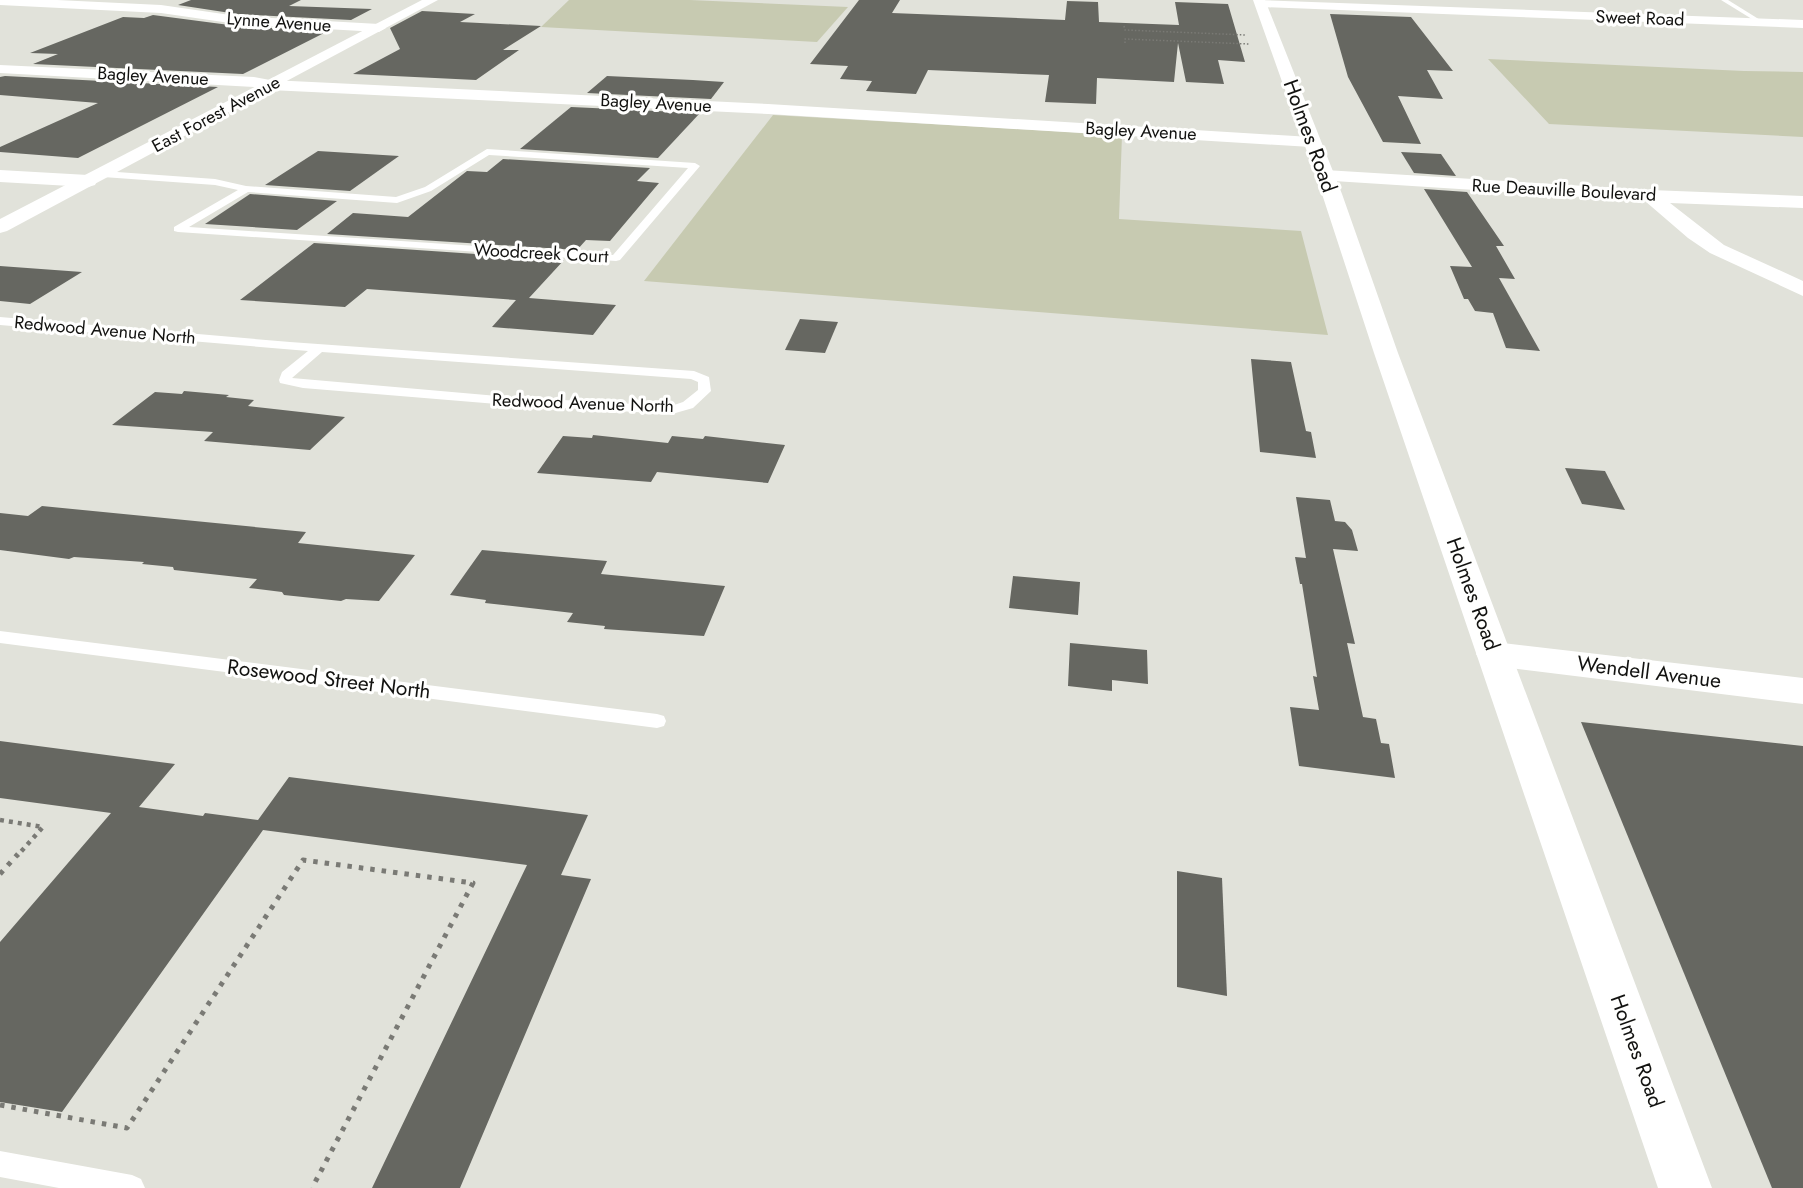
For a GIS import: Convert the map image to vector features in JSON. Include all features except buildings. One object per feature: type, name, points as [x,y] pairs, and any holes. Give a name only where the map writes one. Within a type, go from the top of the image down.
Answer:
[{"type":"street","name":"East Forest Avenue","points":[[0,227],[432,0]]},
{"type":"street","name":"Lynne Avenue","points":[[0,1],[161,9],[237,20],[379,28]]},
{"type":"street","name":"Sweet Road","points":[[1260,2],[1803,24]]},
{"type":"street","name":"Holmes Road","points":[[1260,2],[1325,176],[1685,1188]]},
{"type":"street","name":"Bagley Avenue","points":[[0,69],[254,82],[270,85],[780,110],[1311,142]]},
{"type":"street","points":[[0,176],[95,178]]},
{"type":"street","name":"Rue Deauville Boulevard","points":[[1325,176],[1650,196],[1803,202]]},
{"type":"street","points":[[1650,196],[1695,234],[1717,249],[1803,289]]},
{"type":"street","name":"Wendell Avenue","points":[[1494,654],[1803,691]]},
{"type":"lane","points":[[1724,0],[1762,23]]},
{"type":"lane","name":"Woodcreek Court","points":[[95,178],[214,182],[246,189],[397,200],[428,189],[487,152],[695,165],[616,258],[178,229],[246,189]]},
{"type":"lane","name":"Redwood Avenue North","points":[[0,321],[319,348],[694,375],[704,380],[704,391],[688,405],[672,410],[485,399],[303,384],[285,380],[287,375],[319,348]]},
{"type":"lane","name":"Rosewood Street North","points":[[0,637],[657,720]]},
{"type":"lane","points":[[0,1164],[132,1188]]},
{"type":"path","points":[[1124,26],[1125,30],[1256,35]]},
{"type":"path","points":[[1125,43],[1125,39],[1251,44]]},
{"type":"path","points":[[0,820],[43,827],[0,874]]},
{"type":"path","points":[[0,1105],[127,1128],[303,860],[473,883],[312,1188]]},
{"type":"green space","points":[[569,0],[690,0],[848,7],[817,42],[541,27]]},
{"type":"green space","points":[[1488,59],[1803,72],[1803,137],[1549,124]]},
{"type":"green space","points":[[773,115],[1122,135],[1119,219],[1301,231],[1328,335],[644,281]]}]
